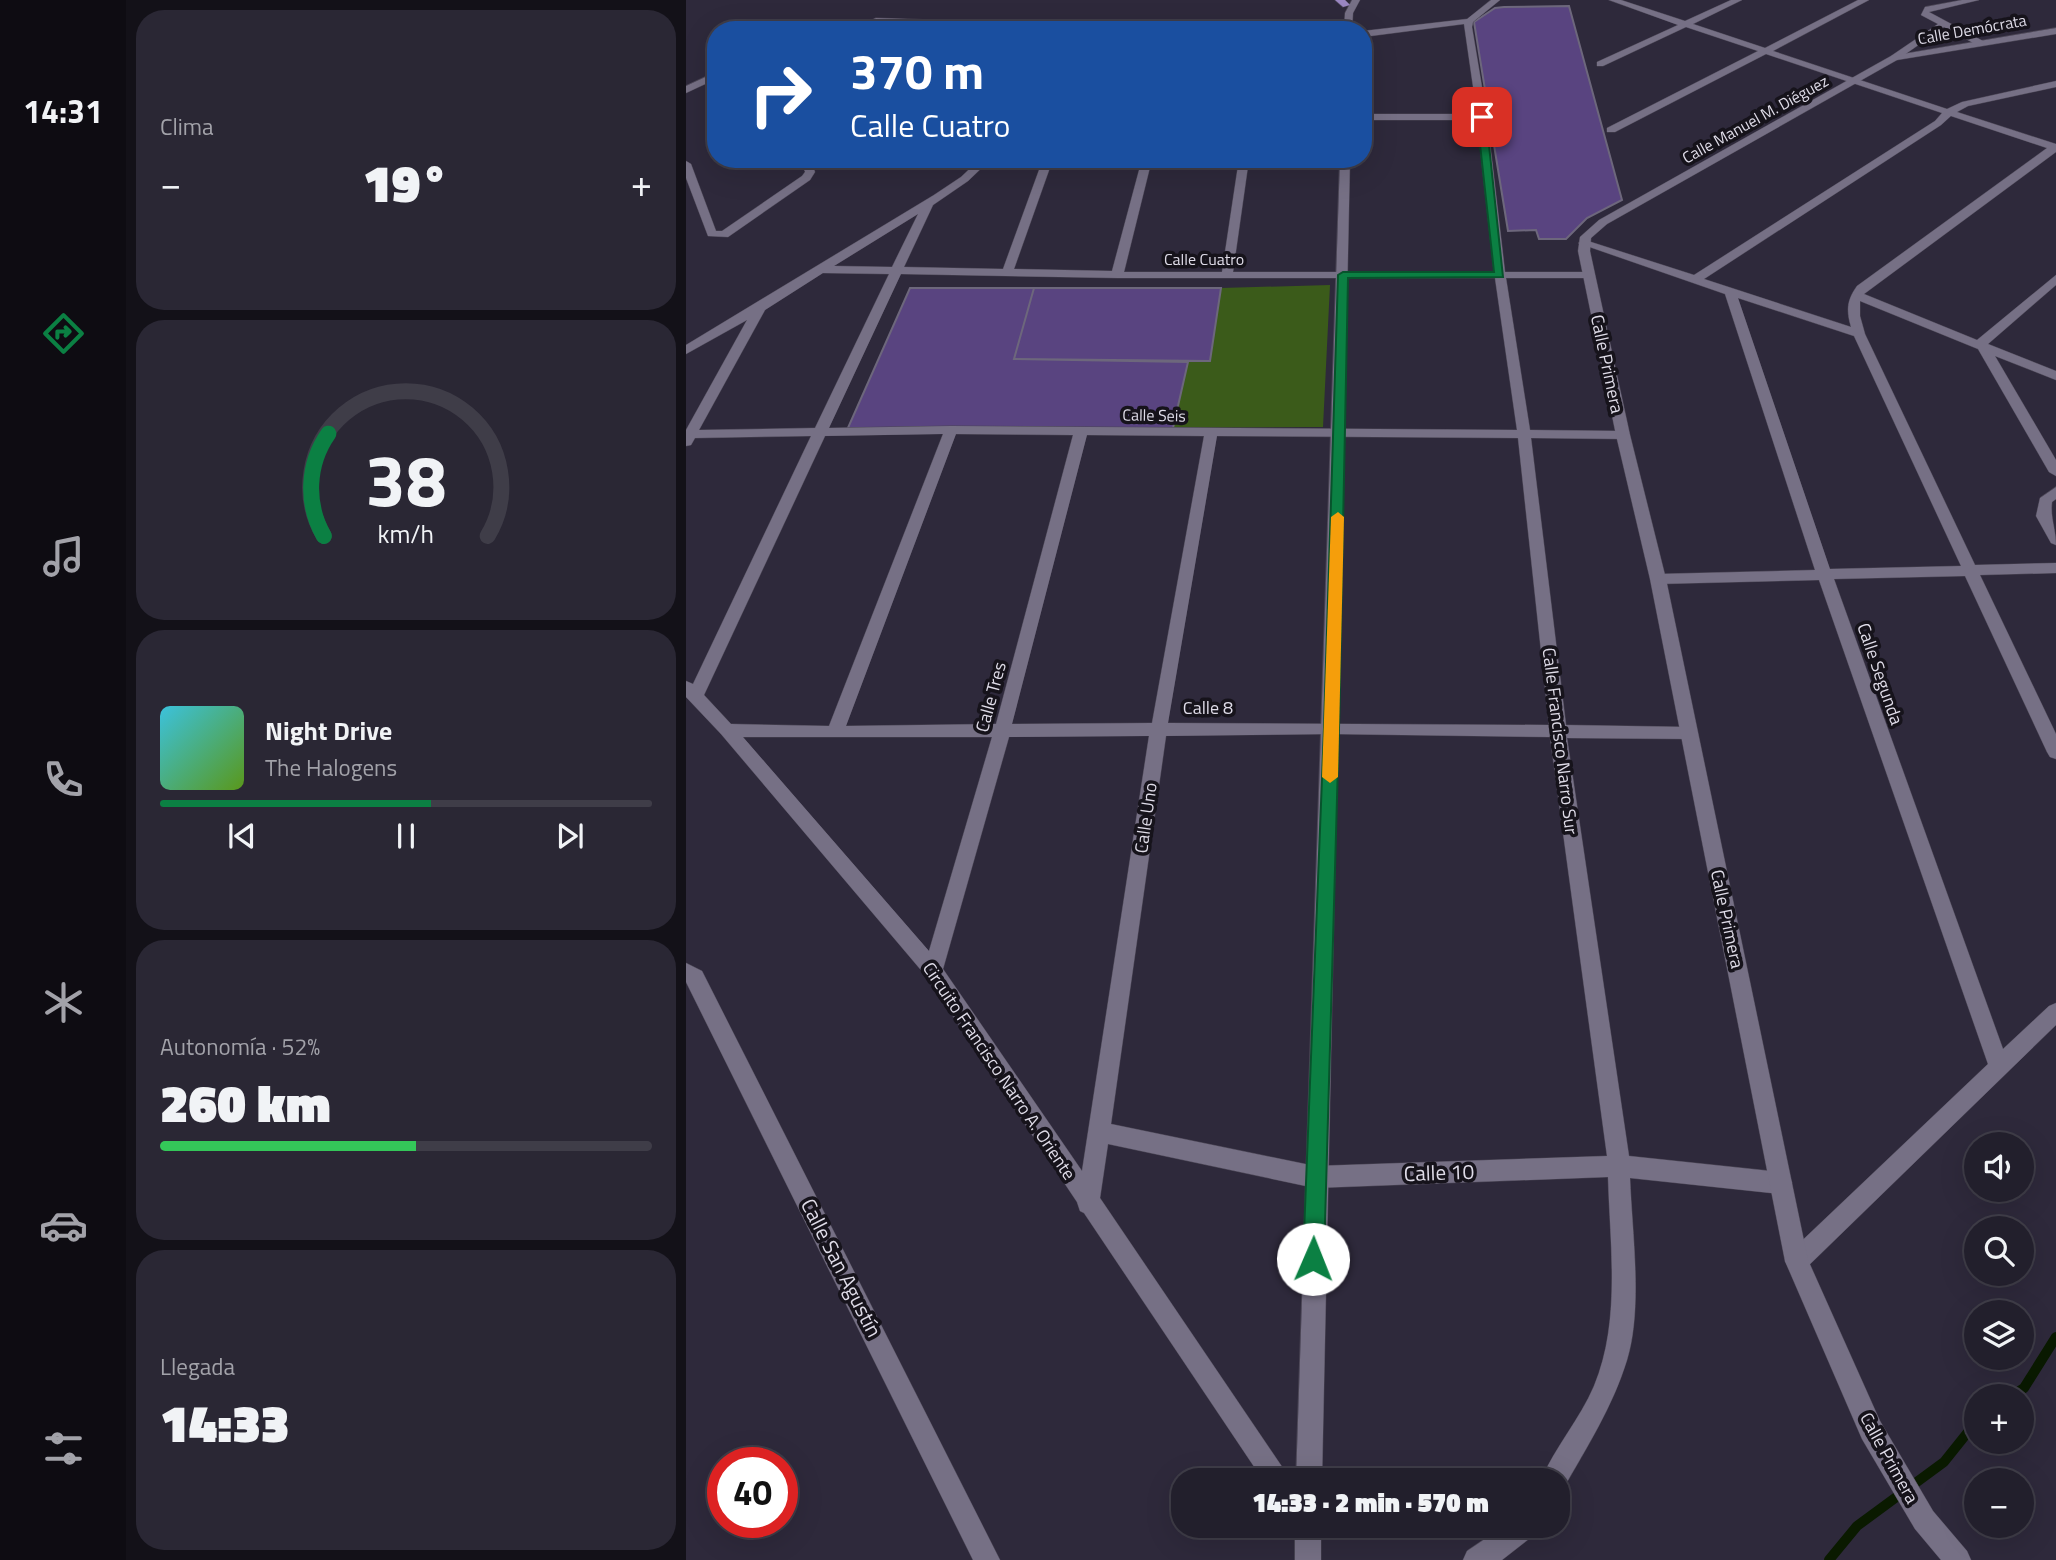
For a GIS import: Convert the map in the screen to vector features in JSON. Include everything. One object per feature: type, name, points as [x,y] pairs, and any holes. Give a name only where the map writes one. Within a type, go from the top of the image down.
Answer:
[{"type":"street","points":[[1344,5],[1356,0]]},
{"type":"street","points":[[1372,33],[1469,22],[1496,0]]},
{"type":"street","points":[[1613,0],[2055,148]]},
{"type":"street","points":[[1600,64],[1738,0]]},
{"type":"street","points":[[1611,130],[1865,0]]},
{"type":"street","points":[[1975,0],[1924,10],[1926,15],[1980,43]]},
{"type":"street","name":"Calle Francisco Narro Sur","points":[[1469,22],[1500,275],[1524,435],[1558,733],[1619,1166],[1623,1317],[1616,1357],[1603,1394],[1561,1468]]},
{"type":"street","name":"Calle Manuel M. Diéguez","points":[[1584,243],[1592,230],[1603,222],[1855,81],[1943,24]]},
{"type":"street","name":"Calle Demócrata","points":[[1894,58],[2056,31]]},
{"type":"street","points":[[696,75],[707,75]]},
{"type":"street","points":[[686,90],[707,80]]},
{"type":"street","points":[[1696,279],[1965,104],[2056,84]]},
{"type":"street","points":[[1372,117],[1482,117]]},
{"type":"street","points":[[1854,302],[2055,148]]},
{"type":"street","points":[[686,164],[712,234],[717,236],[724,234],[806,178],[810,172],[808,168]]},
{"type":"street","points":[[686,350],[760,308],[976,168]]},
{"type":"street","points":[[1007,273],[1045,168]]},
{"type":"street","points":[[1117,275],[1145,168]]},
{"type":"street","points":[[1227,275],[1243,168]]},
{"type":"street","points":[[1309,1468],[1315,1177],[1332,728],[1346,168]]},
{"type":"street","points":[[691,691],[823,431],[930,200]]},
{"type":"street","points":[[1584,243],[1859,334]]},
{"type":"street","name":"Calle Primera","points":[[1584,243],[1588,275],[1623,435],[1658,579],[1797,1261],[1871,1430],[1924,1520],[1958,1560]]},
{"type":"street","name":"Calle Cuatro","points":[[820,269],[1117,275],[1588,275]]},
{"type":"street","points":[[1981,343],[2056,279]]},
{"type":"street","name":"Calle Segunda","points":[[1730,291],[1824,573],[1999,1067]]},
{"type":"street","points":[[1854,302],[1859,334],[2056,752]]},
{"type":"street","points":[[1854,302],[1981,343],[2056,376]]},
{"type":"street","points":[[688,436],[760,308]]},
{"type":"street","points":[[1981,343],[2056,472]]},
{"type":"street","points":[[835,732],[951,430]]},
{"type":"street","name":"Calle Seis","points":[[688,436],[951,430],[1623,435]]},
{"type":"street","name":"Calle Tres","points":[[933,970],[1002,732],[1080,432]]},
{"type":"street","name":"Calle Uno","points":[[1088,1203],[1159,729],[1211,433]]},
{"type":"street","points":[[2056,491],[2045,501],[2043,516],[2056,540]]},
{"type":"street","points":[[1658,579],[2056,568]]},
{"type":"street","name":"Circuito Francisco Narro A. Oriente","points":[[691,691],[933,970],[1088,1203],[1270,1468]]},
{"type":"street","name":"Calle 8","points":[[727,730],[1002,732],[1332,728],[1689,733]]},
{"type":"street","name":"Calle San Agustín","points":[[691,974],[987,1560]]},
{"type":"street","points":[[1797,1261],[2056,1012]]},
{"type":"street","name":"Calle 10","points":[[1100,1132],[1315,1177],[1619,1166],[1781,1183]]},
{"type":"street","points":[[1308,1538],[1308,1560]]},
{"type":"street","points":[[1476,1560],[1510,1538]]},
{"type":"green space","points":[[1330,285],[1323,427],[1173,428],[1188,362],[1210,361],[1221,288]]},
{"type":"building","points":[[1569,6],[1622,200],[1587,218],[1566,239],[1539,239],[1536,230],[1508,231],[1474,22],[1495,8]]},
{"type":"building","points":[[910,288],[1034,288],[1014,359],[1188,362],[1173,428],[847,430]]},
{"type":"building","points":[[1034,288],[1221,288],[1210,361],[1014,359]]},
{"type":"waterway","points":[[2027,1384],[2056,1337]]},
{"type":"waterway","points":[[1829,1560],[1857,1526],[1944,1462],[1964,1437]]},
{"type":"slow traffic","points":[[1330,777],[1338,517]]},
{"type":"route","points":[[1313,1259],[1332,728],[1343,275],[1500,275],[1482,117]]}]
